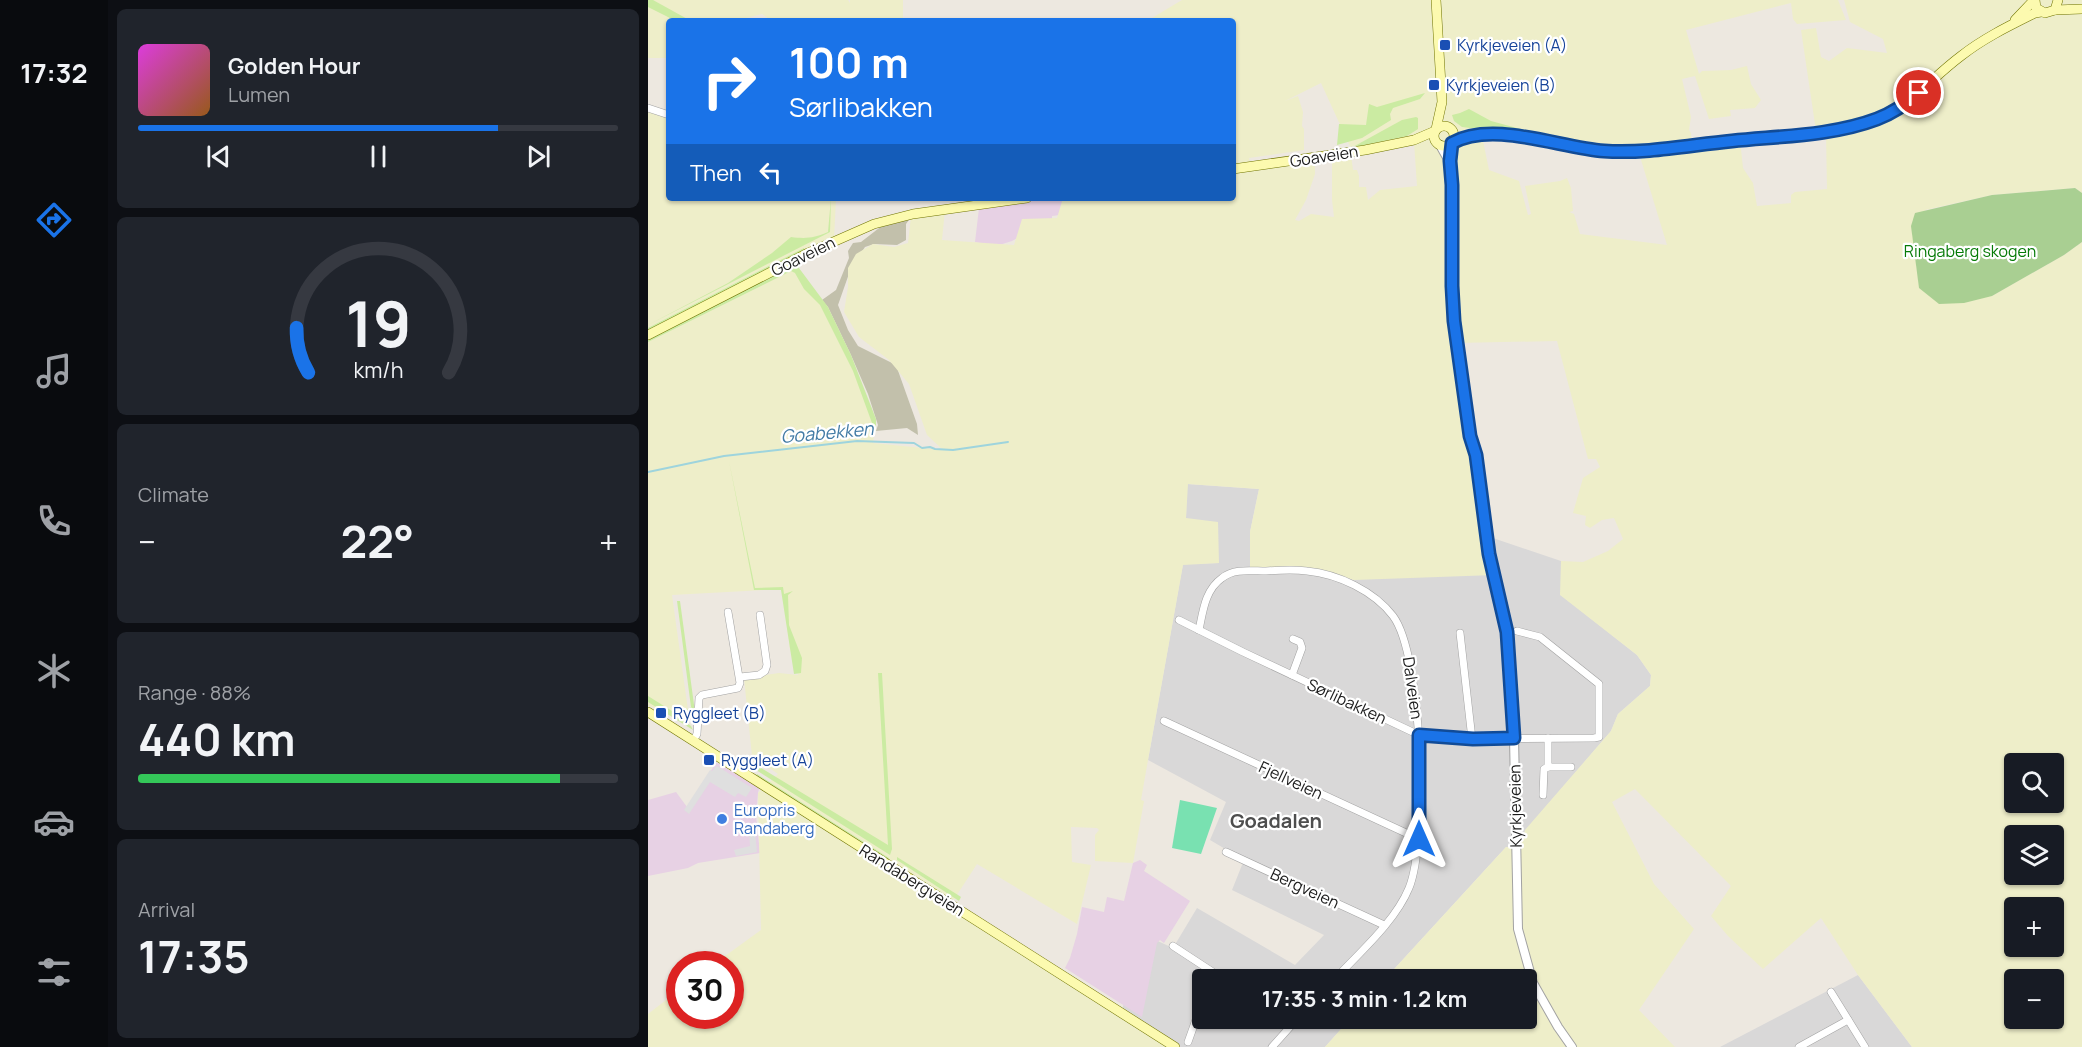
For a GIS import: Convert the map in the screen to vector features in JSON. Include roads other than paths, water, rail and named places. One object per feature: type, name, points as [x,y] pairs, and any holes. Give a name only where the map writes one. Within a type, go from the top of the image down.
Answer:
[{"type":"main road","points":[[1436,0],[1442,102],[1434,137],[1439,144]]},
{"type":"main road","points":[[2034,0],[2036,8],[2041,12]]},
{"type":"main road","name":"Goaveien","points":[[2011,24],[2034,0]]},
{"type":"main road","points":[[2059,0],[2080,9],[2055,10],[2059,0]]},
{"type":"main road","name":"Goaveien","points":[[1236,169],[1365,150],[1414,140],[1443,126],[1479,135],[1521,137],[1588,149],[1623,151],[1814,132],[1861,124],[1879,118],[1906,104],[1966,52],[2011,24],[2041,12],[2048,13],[2055,10]]},
{"type":"main road","points":[[1442,102],[1455,135],[1452,142]]},
{"type":"main road","name":"Goaveien","points":[[1414,140],[1446,146],[1452,142],[1479,135]]},
{"type":"main road","name":"Goaveien","points":[[648,335],[808,253],[874,224],[967,202],[982,201]]},
{"type":"main road","name":"Randabergveien","points":[[648,712],[1175,1047]]},
{"type":"street","points":[[648,108],[666,114]]},
{"type":"street","name":"Kyrkjeveien","points":[[1452,142],[1450,161],[1452,304],[1489,554],[1507,632],[1514,738],[1518,928],[1533,983],[1572,1047]]},
{"type":"street","name":"Kyrkjeveien","points":[[1439,144],[1450,161]]},
{"type":"street","name":"Dalveien","points":[[1199,630],[1206,599],[1212,586],[1223,576],[1236,571],[1308,571],[1348,582],[1380,602],[1400,628],[1406,643],[1419,735],[1419,839],[1413,876],[1398,909],[1344,969]]},
{"type":"street","points":[[693,741],[697,734],[699,698],[702,695],[738,688],[740,677],[729,612]]},
{"type":"street","points":[[740,677],[759,675],[765,671],[767,665],[760,615]]},
{"type":"street","name":"Sørlibakken","points":[[1179,620],[1419,735],[1472,738],[1599,737],[1599,684],[1540,638],[1517,631]]},
{"type":"street","points":[[1460,633],[1472,738]]},
{"type":"street","name":"Sørlibakken","points":[[1292,675],[1302,648],[1300,642],[1293,639]]},
{"type":"street","name":"Fjellveien","points":[[1164,721],[1419,839]]},
{"type":"street","points":[[1548,738],[1548,766]]},
{"type":"street","points":[[1543,795],[1542,774],[1544,769],[1548,766],[1571,767]]},
{"type":"street","name":"Bergveien","points":[[1226,852],[1384,925]]},
{"type":"street","points":[[1173,946],[1209,969]]},
{"type":"street","points":[[1831,992],[1865,1047]]},
{"type":"street","points":[[1799,1047],[1848,1020]]},
{"type":"street","points":[[1188,1042],[1193,1029]]},
{"type":"street","points":[[1272,1047],[1286,1029]]},
{"type":"waterway","name":"Goabekken","points":[[648,472],[724,456],[857,441],[914,443],[922,448],[953,450],[1008,442]]},
{"type":"place","name":"Kyrkjeveien (A)","points":[[1445,45]]},
{"type":"place","name":"Kyrkjeveien (B)","points":[[1434,85]]},
{"type":"place","name":"Ryggleet (B)","points":[[661,713]]},
{"type":"place","name":"Ryggleet (A)","points":[[709,760]]},
{"type":"place","name":"Europris Randaberg","points":[[722,819]]},
{"type":"district","name":"Goadalen","points":[[1276,821]]},
{"type":"park label","name":"Ringaberg skogen","points":[[1970,251]]}]
